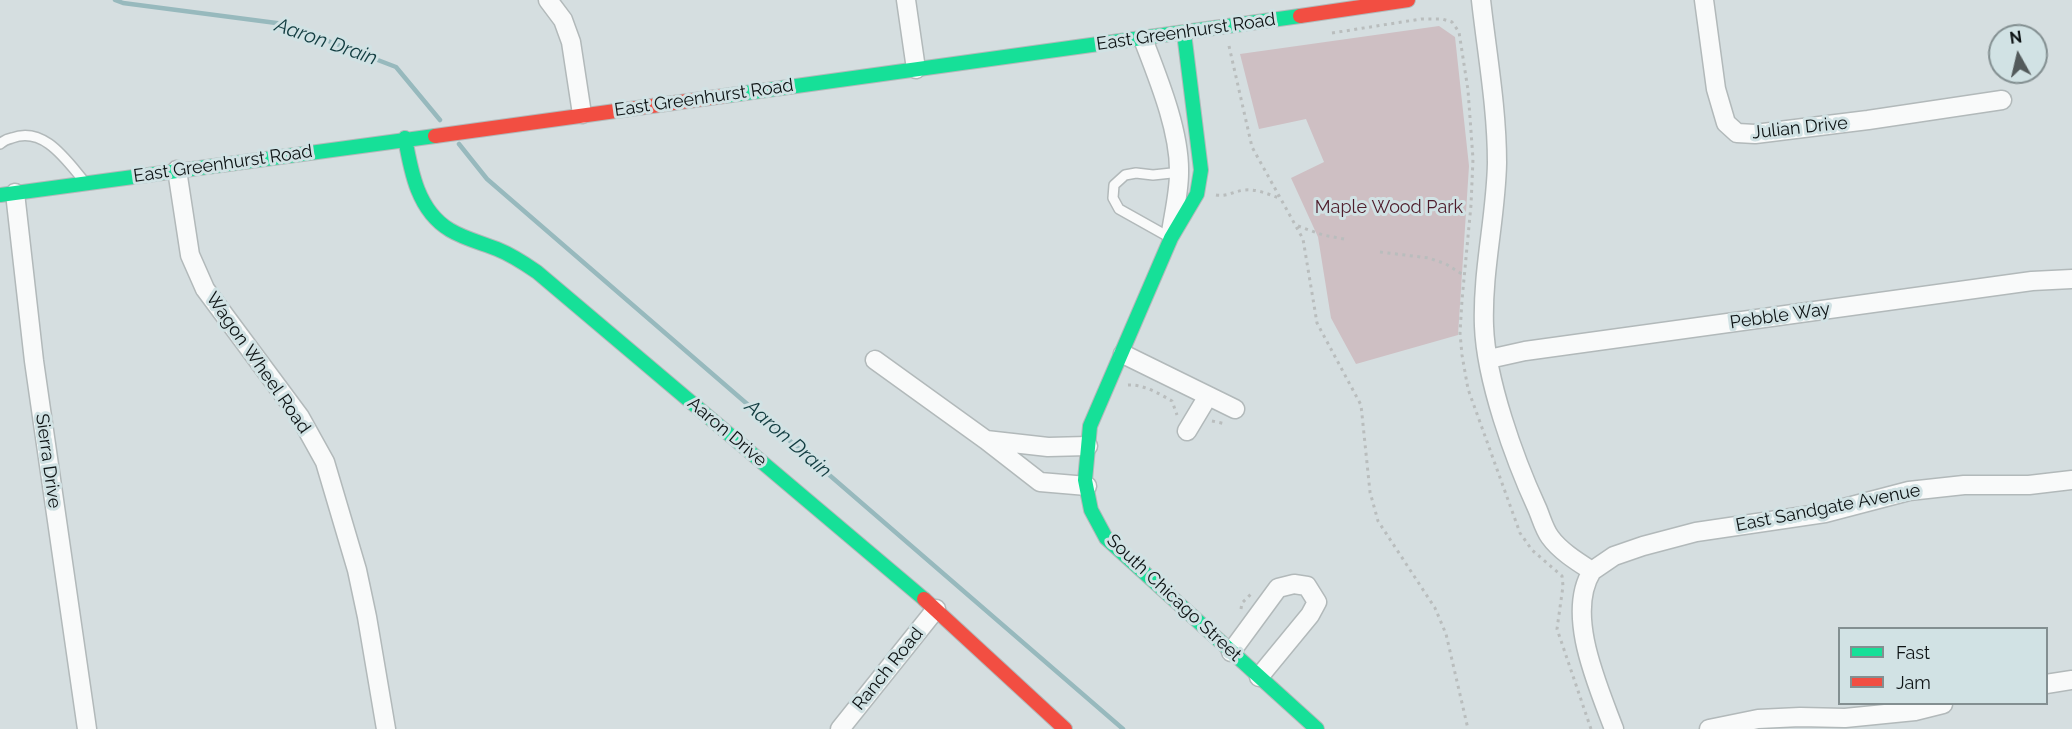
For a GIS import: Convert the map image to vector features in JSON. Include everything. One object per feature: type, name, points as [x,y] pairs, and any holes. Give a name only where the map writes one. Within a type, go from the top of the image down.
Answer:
[{"type":"street","points":[[548,0],[563,20],[571,42],[582,114]]},
{"type":"street","points":[[906,0],[916,69]]},
{"type":"street","name":"East Greenhurst Road","points":[[7,194],[1143,39],[1408,0]]},
{"type":"street","points":[[1481,0],[1494,109],[1497,163],[1494,214],[1486,269],[1484,326],[1489,359],[1502,415],[1529,492],[1550,537],[1568,554],[1592,571],[1586,580],[1580,609],[1584,640],[1614,729]]},
{"type":"street","name":"Julian Drive","points":[[1704,0],[1716,89],[1726,123],[1737,133],[1755,134],[1868,120],[2002,100]]},
{"type":"street","name":"South Chicago Street","points":[[1184,33],[1201,170],[1197,194],[1171,238],[1123,354],[1090,426],[1085,480],[1091,510],[1106,538],[1317,729]]},
{"type":"street","name":"South Chicago Street","points":[[1143,39],[1166,100],[1176,145],[1179,172],[1171,238]]},
{"type":"street","name":"Aaron Drive","points":[[405,138],[410,169],[419,192],[432,214],[449,230],[514,256],[537,272],[936,609],[1065,729]]},
{"type":"street","name":"Wagon Wheel Road","points":[[177,170],[189,255],[205,289],[300,417],[325,462],[357,570],[386,729]]},
{"type":"street","name":"Sierra Drive","points":[[7,194],[34,361],[87,729]]},
{"type":"street","name":"Pebble Way","points":[[1489,359],[1525,351],[2032,281],[2072,279]]},
{"type":"street","points":[[1123,354],[1208,396],[1233,417]]},
{"type":"street","points":[[875,360],[1040,482],[1087,486]]},
{"type":"street","points":[[1181,426],[1208,396]]},
{"type":"street","points":[[986,440],[1048,447],[1088,446]]},
{"type":"street","name":"East Sandgate Avenue","points":[[1592,571],[1614,556],[1696,532],[1825,513],[1909,491],[1964,485],[2029,485],[2072,480]]},
{"type":"street","points":[[1231,652],[1278,588],[1294,584],[1307,586],[1317,602],[1310,615],[1259,677]]},
{"type":"street","name":"Ranch Road","points":[[840,729],[936,609]]},
{"type":"street","points":[[2048,684],[2072,680]]},
{"type":"street","points":[[1709,729],[1758,719],[1845,718],[1916,711],[1939,705]]},
{"type":"lane","points":[[0,144],[21,134],[38,137],[57,149],[86,183]]},
{"type":"lane","points":[[1171,238],[1119,209],[1113,198],[1114,185],[1125,175],[1136,173],[1153,175],[1201,170]]},
{"type":"path","points":[[1332,33],[1442,19],[1452,22],[1459,32],[1468,90],[1473,159],[1460,333],[1468,389],[1520,533],[1532,550],[1562,576],[1563,586],[1557,629],[1591,729]]},
{"type":"path","points":[[1225,26],[1252,147],[1303,238],[1317,323],[1361,405],[1370,492],[1378,521],[1435,608],[1446,634],[1468,729]]},
{"type":"path","points":[[1223,47],[1237,46]]},
{"type":"path","points":[[1197,194],[1205,192],[1223,196],[1244,190],[1263,192],[1281,198]]},
{"type":"path","points":[[1296,225],[1323,236],[1344,239]]},
{"type":"path","points":[[1380,252],[1430,258],[1446,264],[1465,276]]},
{"type":"path","points":[[1120,386],[1132,384],[1158,393],[1172,401],[1181,426]]},
{"type":"path","points":[[1205,424],[1233,417]]},
{"type":"path","points":[[1240,616],[1242,603],[1254,591]]},
{"type":"green space","name":"Maple Wood Park","points":[[1439,26],[1455,37],[1469,166],[1458,335],[1356,364],[1331,318],[1318,237],[1291,178],[1324,162],[1306,119],[1259,129],[1240,54]]},
{"type":"waterway","name":"Aaron Drain","points":[[115,0],[123,3],[284,24],[396,67],[440,120]]},
{"type":"waterway","name":"Aaron Drain","points":[[459,144],[487,179],[1123,729]]},
{"type":"traffic: fast","points":[[724,96],[1300,16]]},
{"type":"traffic: fast","points":[[1184,33],[1201,170],[1197,194],[1171,238],[1090,426],[1085,480],[1091,510],[1106,538],[1317,729]]},
{"type":"traffic: fast","points":[[0,195],[435,136]]},
{"type":"traffic: fast","points":[[405,138],[418,190],[423,202],[439,222],[462,236],[508,254],[537,272],[924,599]]},
{"type":"traffic: jam","points":[[1300,16],[1408,0]]},
{"type":"traffic: jam","points":[[435,136],[724,96]]},
{"type":"traffic: jam","points":[[924,599],[1065,729]]}]
